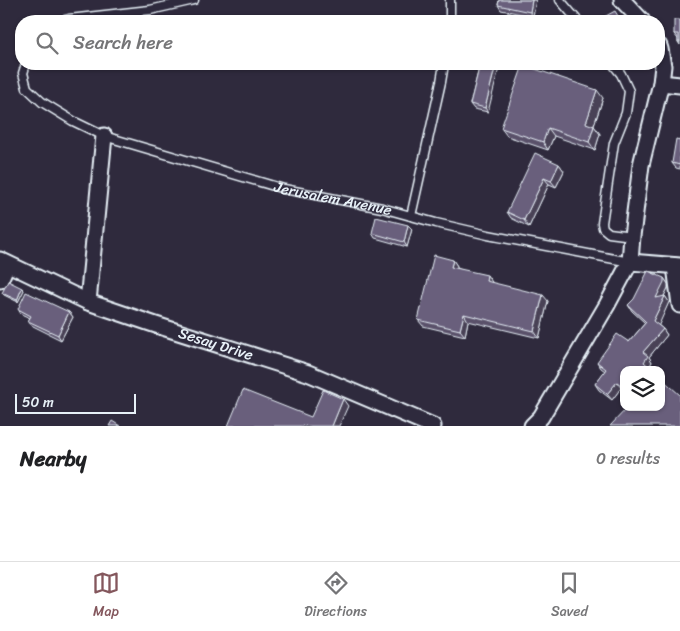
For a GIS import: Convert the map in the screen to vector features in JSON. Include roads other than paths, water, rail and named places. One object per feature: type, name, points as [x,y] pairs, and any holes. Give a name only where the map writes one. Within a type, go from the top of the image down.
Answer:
[{"type":"street","points":[[622,0],[636,15]]},
{"type":"street","points":[[532,426],[541,417],[630,262],[641,165],[663,70]]},
{"type":"street","points":[[661,83],[680,85]]},
{"type":"street","points":[[88,302],[104,136]]},
{"type":"street","points":[[0,280],[3,262]]},
{"type":"street","name":"Sesay Drive","points":[[3,262],[88,302],[308,373],[433,426]]},
{"type":"street","name":"Jerusalem Avenue","points":[[630,262],[678,266]]},
{"type":"street","points":[[678,266],[680,305]]},
{"type":"lane","points":[[105,15],[150,10],[194,0]]},
{"type":"lane","points":[[450,0],[450,15]]},
{"type":"lane","points":[[560,0],[573,15]]},
{"type":"lane","name":"Jerusalem Avenue","points":[[24,70],[27,88],[42,102],[73,121],[104,136],[284,189],[382,208],[488,235],[630,262]]},
{"type":"lane","points":[[411,216],[443,70]]},
{"type":"lane","points":[[618,70],[629,91],[626,113],[614,143],[602,223],[603,228],[609,233],[632,236]]}]
